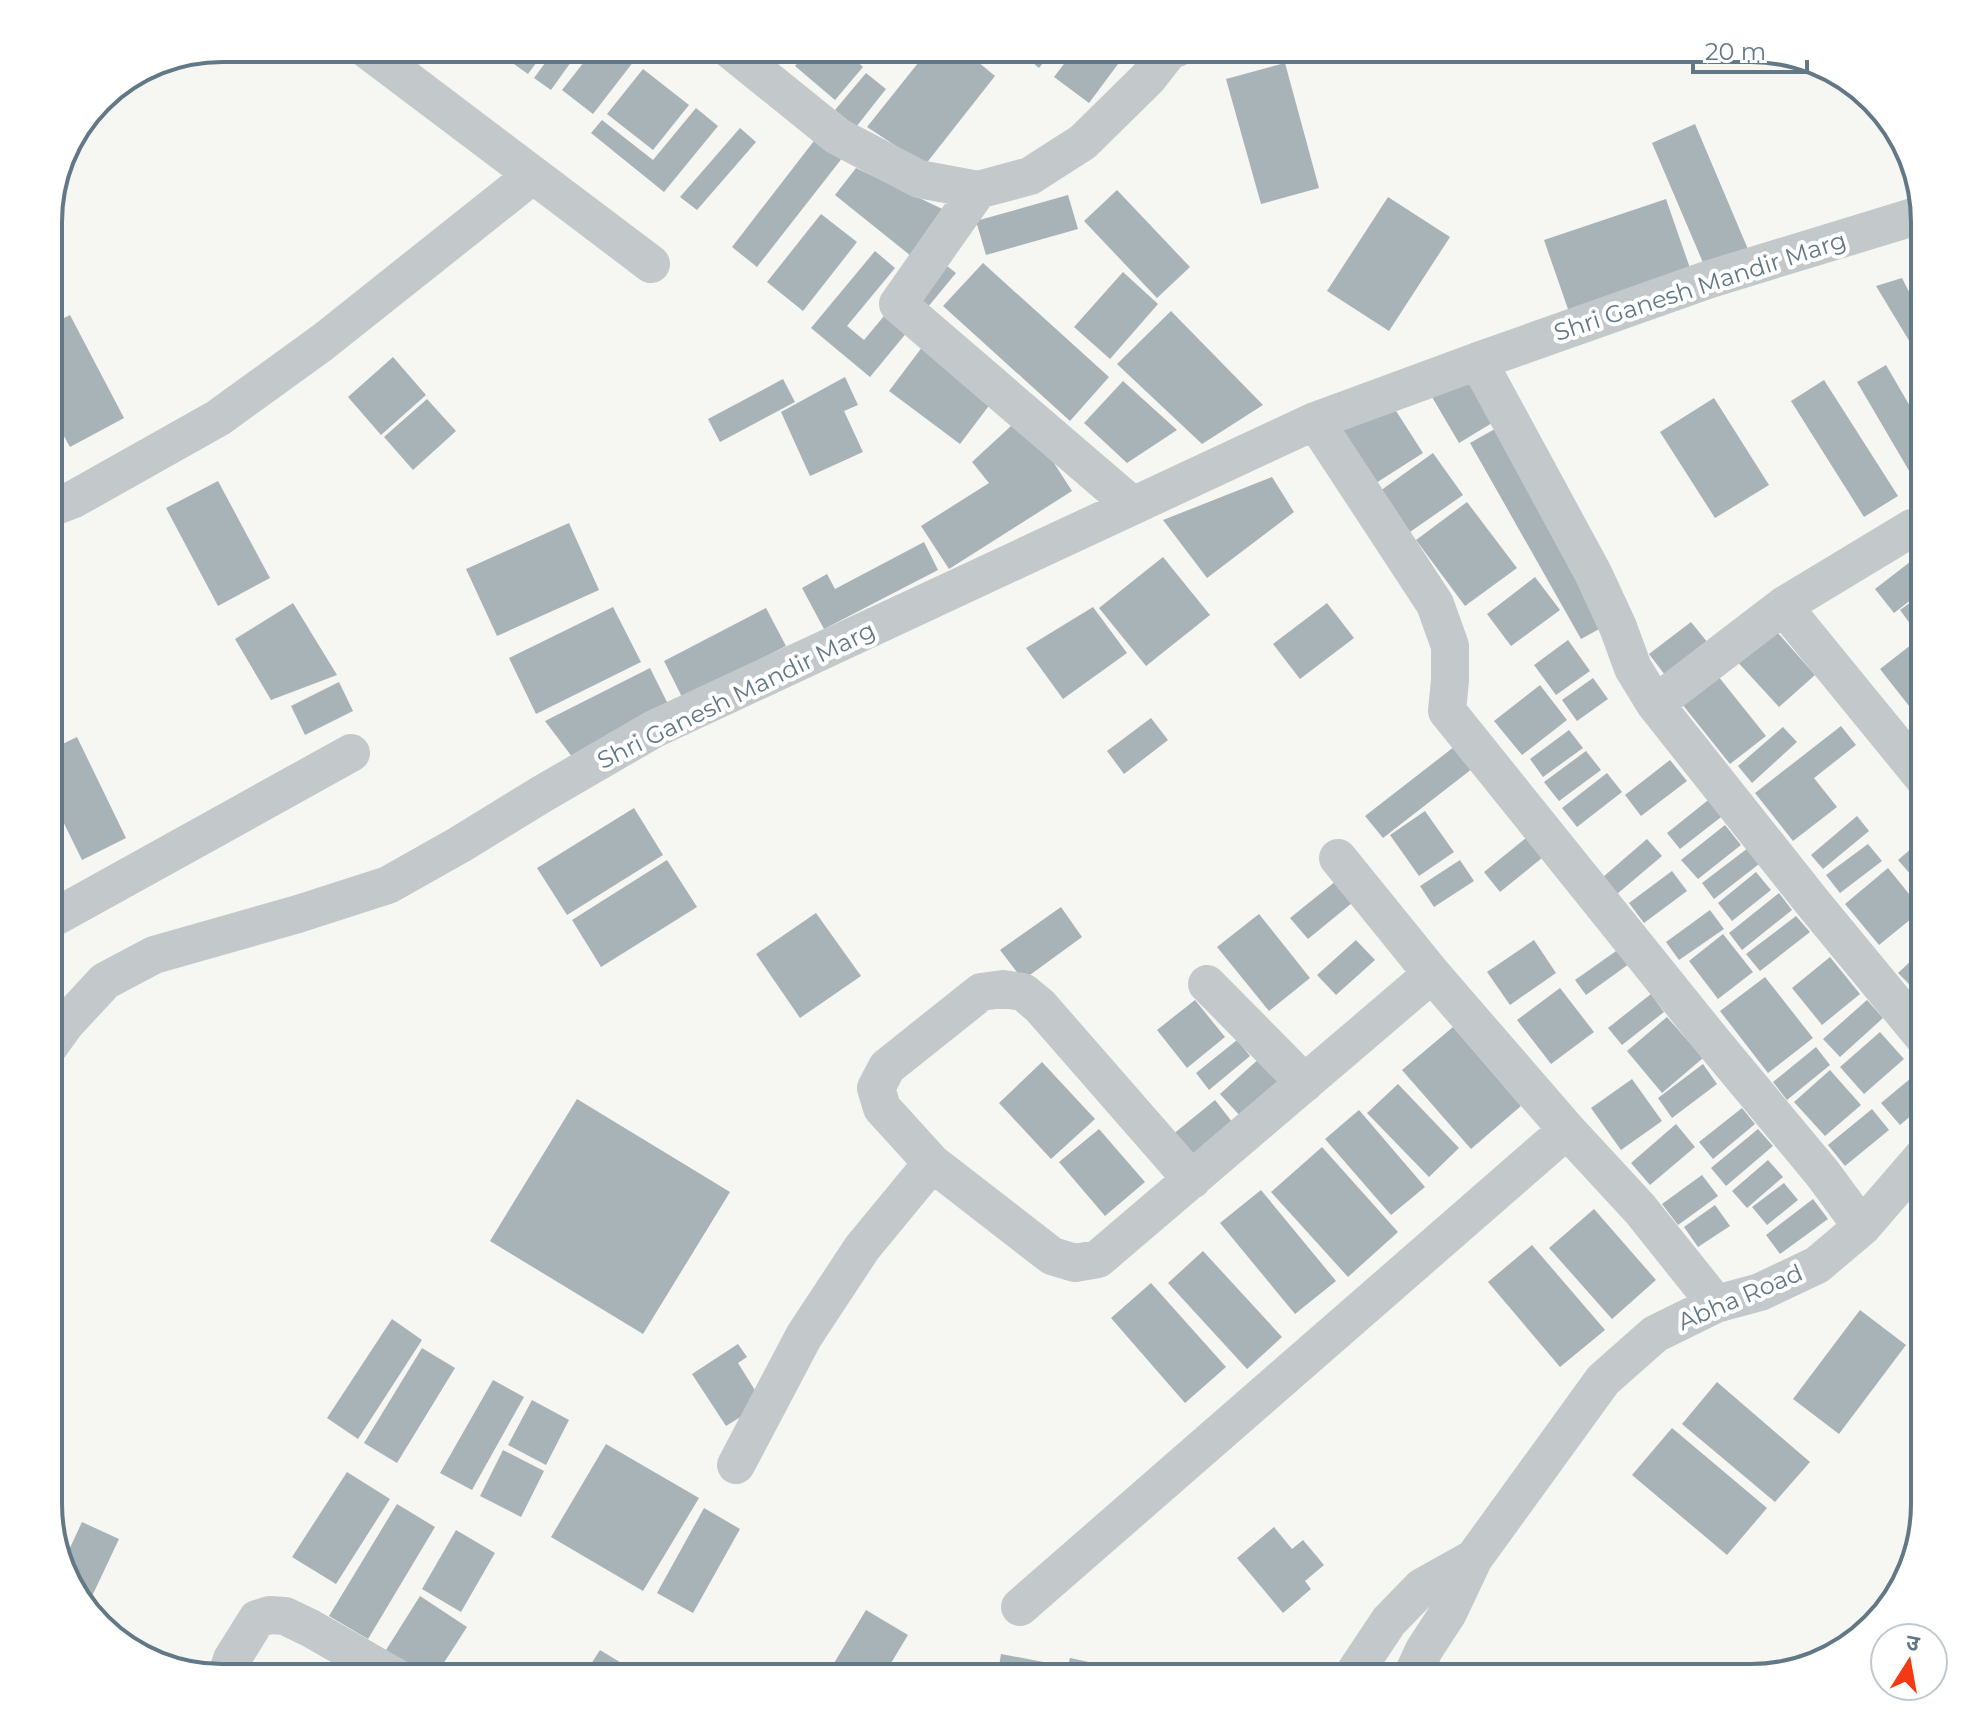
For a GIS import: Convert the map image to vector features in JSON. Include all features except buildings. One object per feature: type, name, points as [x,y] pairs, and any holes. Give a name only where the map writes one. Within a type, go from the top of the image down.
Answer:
[{"type":"street","points":[[384,62],[651,264]]},
{"type":"street","points":[[745,62],[837,136],[919,179],[978,190],[1030,176],[1083,142],[1160,62]]},
{"type":"street","points":[[62,504],[218,418],[323,342],[533,175]]},
{"type":"street","points":[[978,190],[898,304],[1133,506]]},
{"type":"street","name":"Shri Ganesh Mandir Marg","points":[[62,1029],[105,981],[154,955],[388,885],[654,729],[1315,421],[1710,279],[1911,218]]},
{"type":"street","points":[[1478,361],[1593,573],[1633,668],[1655,704],[1911,1022]]},
{"type":"street","points":[[1315,421],[1435,604],[1450,646],[1447,711],[1823,1174],[1862,1227]]},
{"type":"street","points":[[1655,704],[1783,606],[1911,529]]},
{"type":"street","points":[[1783,606],[1911,763]]},
{"type":"street","points":[[62,913],[351,753]]},
{"type":"street","points":[[1338,858],[1432,974],[1640,1209],[1716,1304]]},
{"type":"street","points":[[1192,1180],[1040,1006],[1023,992],[1003,989],[981,992],[887,1067],[876,1088],[882,1108],[932,1163],[1052,1256],[1075,1263],[1098,1259],[1192,1180],[1432,974]]},
{"type":"street","points":[[1207,984],[1305,1083]]},
{"type":"street","points":[[1020,1607],[1567,1130]]},
{"type":"street","points":[[736,1465],[812,1324],[862,1248],[932,1163]]},
{"type":"street","name":"Abha Road","points":[[1418,1664],[1448,1613],[1474,1558],[1603,1380],[1655,1334],[1716,1304],[1760,1292],[1817,1265],[1862,1227],[1911,1170]]},
{"type":"street","name":"Abha Road","points":[[1360,1664],[1389,1621],[1422,1587],[1474,1558]]},
{"type":"street","points":[[230,1664],[257,1619],[270,1615],[285,1616],[373,1664]]}]
